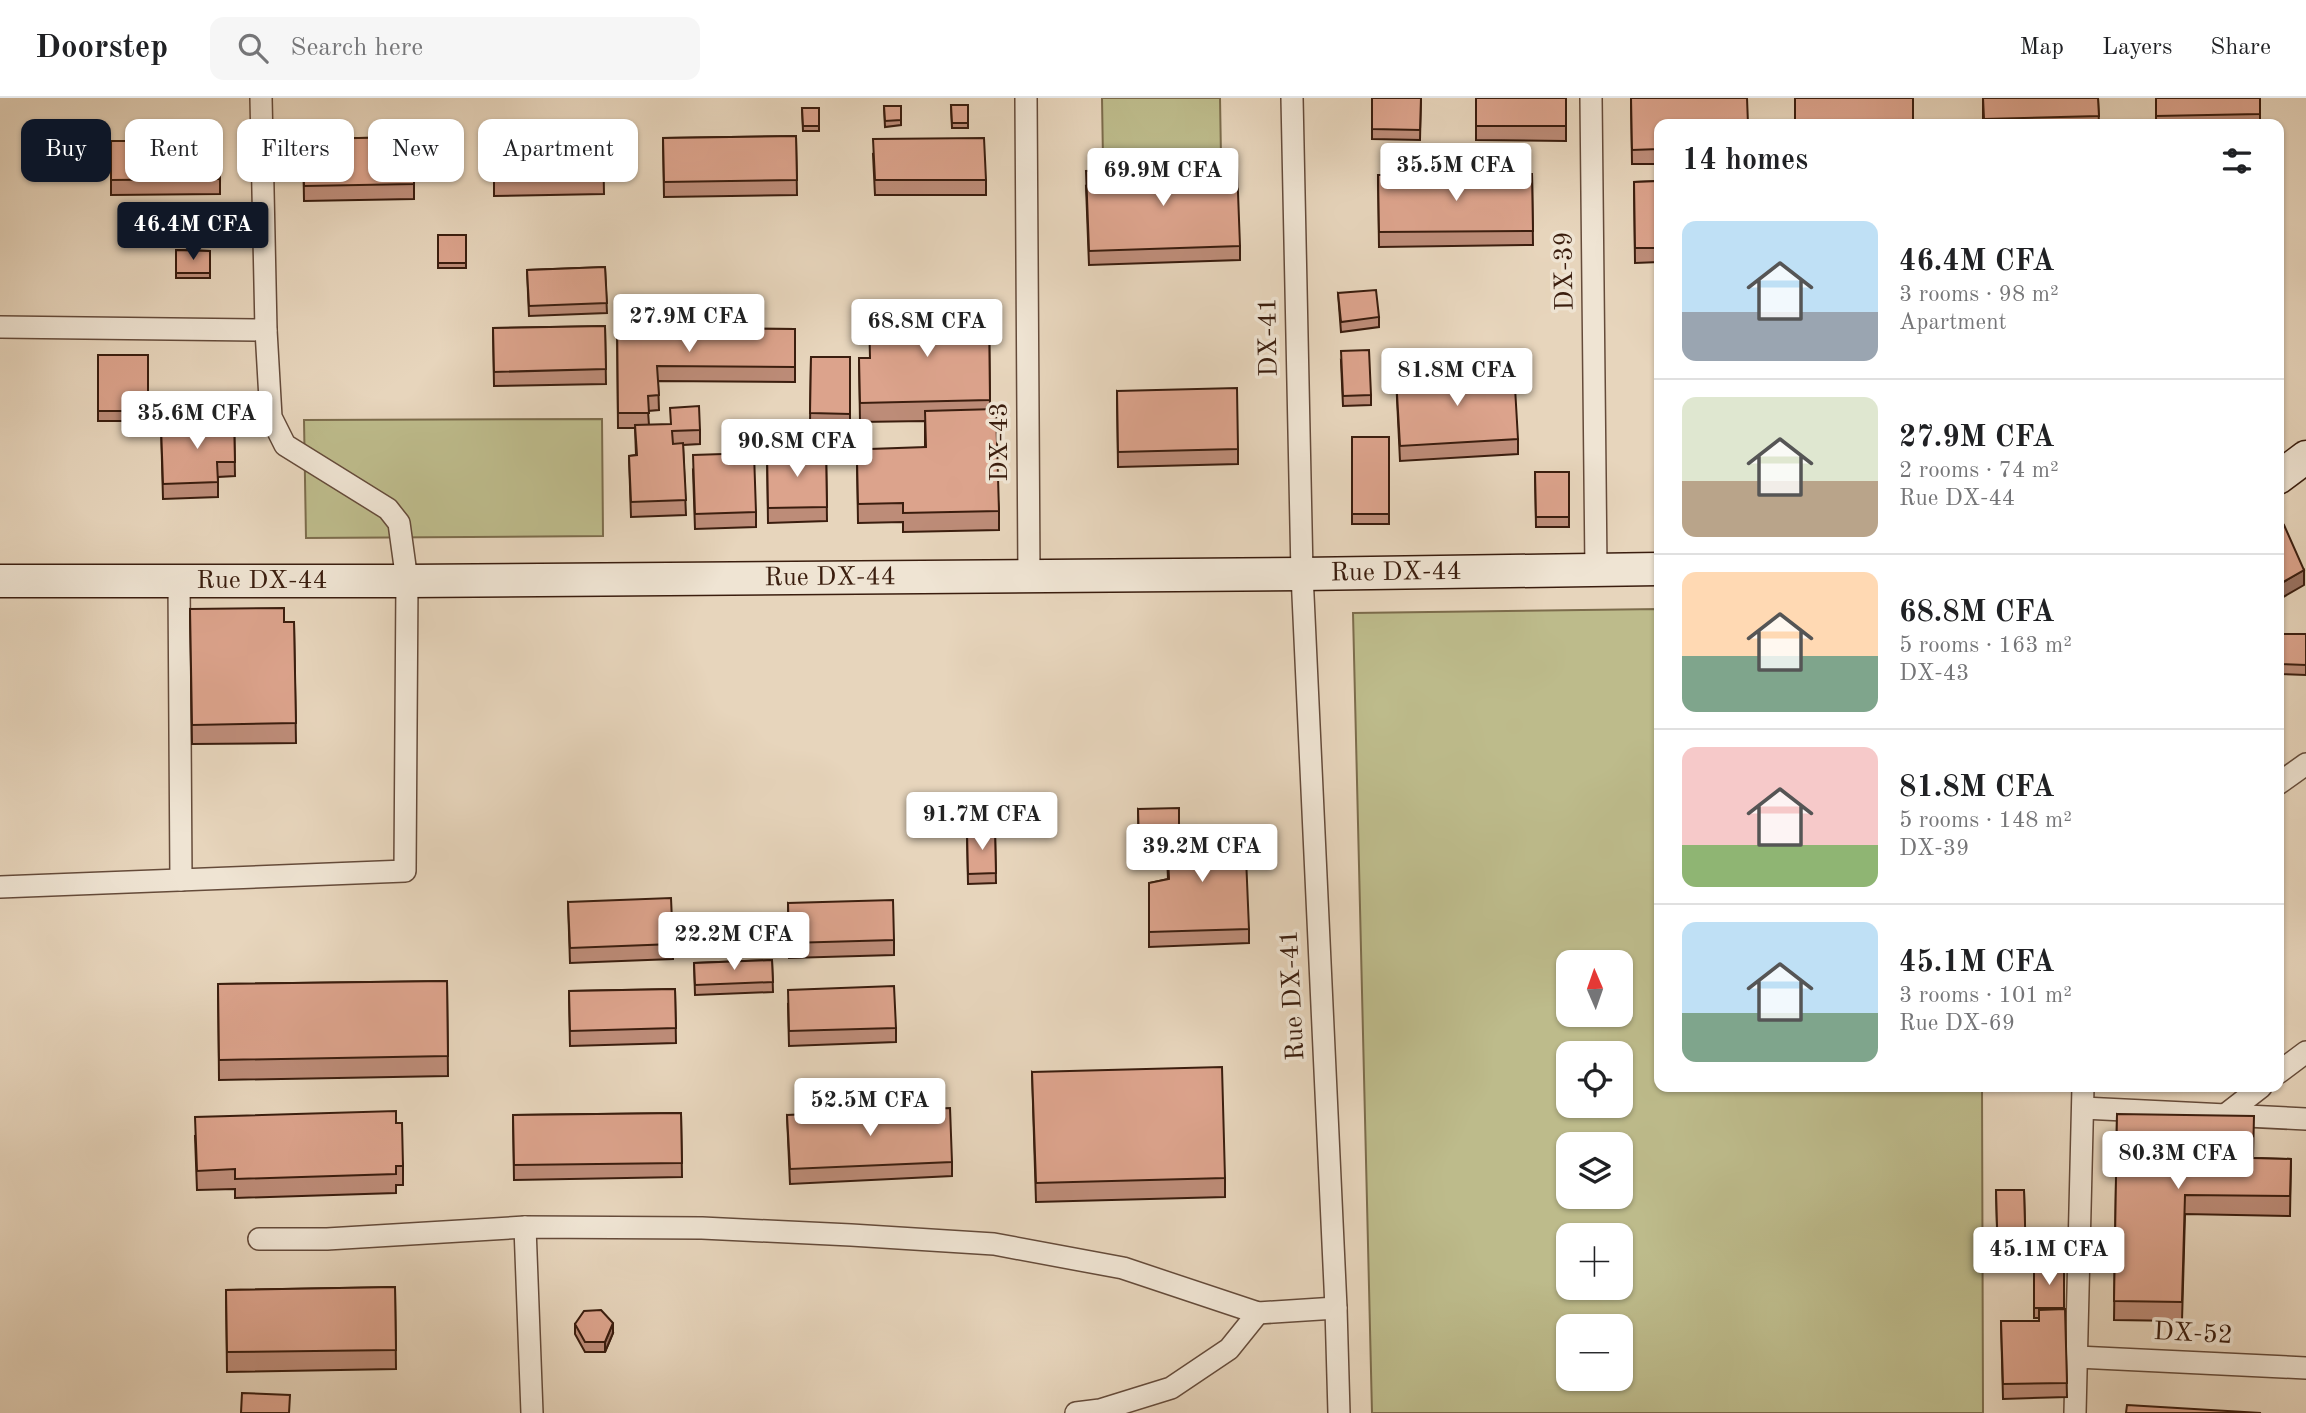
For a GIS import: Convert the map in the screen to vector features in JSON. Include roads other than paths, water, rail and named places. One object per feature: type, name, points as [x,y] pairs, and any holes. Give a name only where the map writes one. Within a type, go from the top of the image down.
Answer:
[{"type":"street","points":[[0,887],[405,871],[407,581],[400,523],[388,509],[285,445],[271,417],[266,330],[261,98]]},
{"type":"street","name":"DX-43","points":[[1026,98],[1030,576]]},
{"type":"street","name":"DX-41","points":[[1292,98],[1302,574]]},
{"type":"street","name":"DX-39","points":[[1591,98],[1596,570]]},
{"type":"street","points":[[0,327],[266,330]]},
{"type":"street","points":[[2284,474],[2306,457]]},
{"type":"street","name":"Rue DX-44","points":[[0,581],[407,581],[1654,569]]},
{"type":"street","name":"Rue DX-41","points":[[1302,574],[1339,1413]]},
{"type":"street","points":[[179,581],[181,880]]},
{"type":"street","points":[[2284,780],[2306,764]]},
{"type":"street","points":[[2284,1068],[2306,1052]]},
{"type":"street","points":[[2225,1115],[2255,1092]]},
{"type":"street","points":[[2075,1413],[2083,1097],[2225,1115],[2306,1119]]},
{"type":"street","points":[[259,1239],[525,1227],[702,1228],[994,1244],[1123,1268],[1258,1313],[1336,1308]]},
{"type":"street","points":[[525,1227],[532,1413]]},
{"type":"street","points":[[1076,1413],[1100,1410],[1171,1388],[1229,1349],[1258,1313]]},
{"type":"street","name":"DX-52","points":[[2077,1357],[2306,1368]]}]
